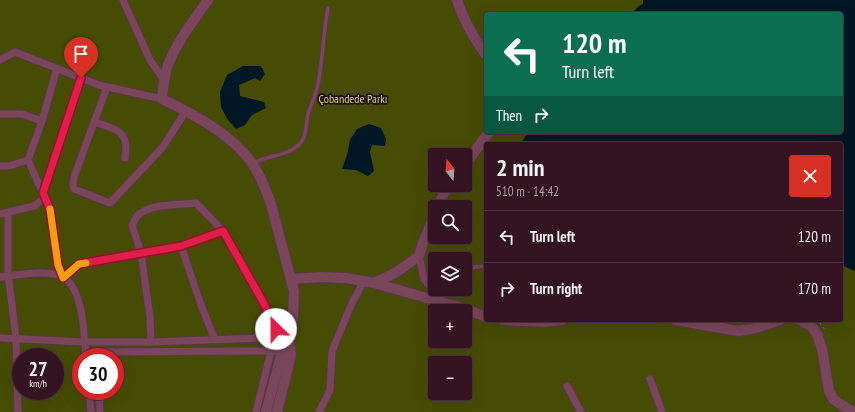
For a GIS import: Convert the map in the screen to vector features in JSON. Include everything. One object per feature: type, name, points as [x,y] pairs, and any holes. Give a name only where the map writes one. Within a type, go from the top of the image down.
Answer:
[{"type":"main road","points":[[208,0],[187,29],[168,67],[164,80],[162,99],[207,122],[240,149],[253,164],[271,204],[294,291],[290,339],[291,355],[277,412]]},
{"type":"main road","points":[[457,0],[476,41],[484,52]]},
{"type":"main road","points":[[472,155],[488,134]]},
{"type":"main road","points":[[369,282],[395,273],[419,256],[428,233]]},
{"type":"main road","points":[[291,279],[322,277],[346,278],[369,282],[442,302],[484,316]]},
{"type":"main road","points":[[687,322],[740,331],[774,322]]},
{"type":"main road","points":[[803,322],[810,326],[817,334],[822,349],[829,391],[834,400],[853,412]]},
{"type":"main road","points":[[266,412],[282,352],[290,339]]},
{"type":"street","points":[[123,0],[150,60],[164,80]]},
{"type":"street","points":[[0,60],[15,52],[99,85],[162,99]]},
{"type":"street","points":[[56,68],[42,121],[28,160],[50,209],[58,265],[63,278]]},
{"type":"street","points":[[0,214],[34,206],[44,195],[81,78]]},
{"type":"street","points":[[107,87],[74,177],[73,185],[74,189],[110,203],[162,148],[186,111]]},
{"type":"street","points":[[0,114],[22,114],[42,121]]},
{"type":"street","points":[[94,122],[120,132],[124,137],[127,146],[125,158]]},
{"type":"street","points":[[0,166],[9,166],[28,160]]},
{"type":"street","points":[[151,342],[150,317],[141,253],[132,225],[137,217],[151,209],[172,204],[196,203],[223,231],[266,307],[273,321],[278,338]]},
{"type":"street","points":[[8,212],[8,276],[16,338],[18,412]]},
{"type":"street","points":[[63,278],[79,264],[181,246],[223,231]]},
{"type":"street","points":[[181,246],[215,340]]},
{"type":"street","points":[[419,256],[424,279],[442,302]]},
{"type":"street","points":[[0,277],[42,273],[60,276],[68,282],[78,298],[82,312],[85,348]]},
{"type":"street","points":[[319,412],[330,390],[332,351],[343,323],[369,282]]},
{"type":"street","points":[[0,338],[84,342],[290,339]]},
{"type":"street","points":[[256,412],[271,351]]},
{"type":"street","points":[[124,352],[282,352]]},
{"type":"street","points":[[650,379],[662,412]]},
{"type":"street","points":[[567,386],[581,412]]},
{"type":"street","points":[[90,400],[91,412]]},
{"type":"street","points":[[99,400],[100,412]]},
{"type":"lane","points":[[253,164],[260,159],[278,155],[294,149],[301,143],[306,134],[308,117],[318,84],[323,35],[328,8]]},
{"type":"lane","points":[[472,267],[484,266]]},
{"type":"green space","name":"Çobandede Parkı","points":[[0,0],[855,0],[855,412],[0,412]]},
{"type":"water","points":[[643,0],[855,0],[855,271],[843,266],[843,142],[522,142],[527,134],[843,134],[843,12],[633,12],[643,4]]},
{"type":"water","points":[[243,66],[261,66],[265,74],[260,81],[255,78],[239,85],[240,96],[264,102],[266,108],[252,115],[245,125],[236,129],[228,120],[221,107],[220,92],[227,75]]},
{"type":"water","points":[[369,124],[381,128],[386,139],[385,146],[372,145],[370,152],[374,171],[368,176],[356,170],[342,169],[350,140],[357,129]]},
{"type":"slow traffic","points":[[50,209],[58,265],[63,278],[79,264],[86,263]]},
{"type":"route","points":[[81,78],[43,193],[50,209],[58,265],[63,278],[79,264],[181,246],[223,231],[248,278],[262,300],[276,329]]}]
